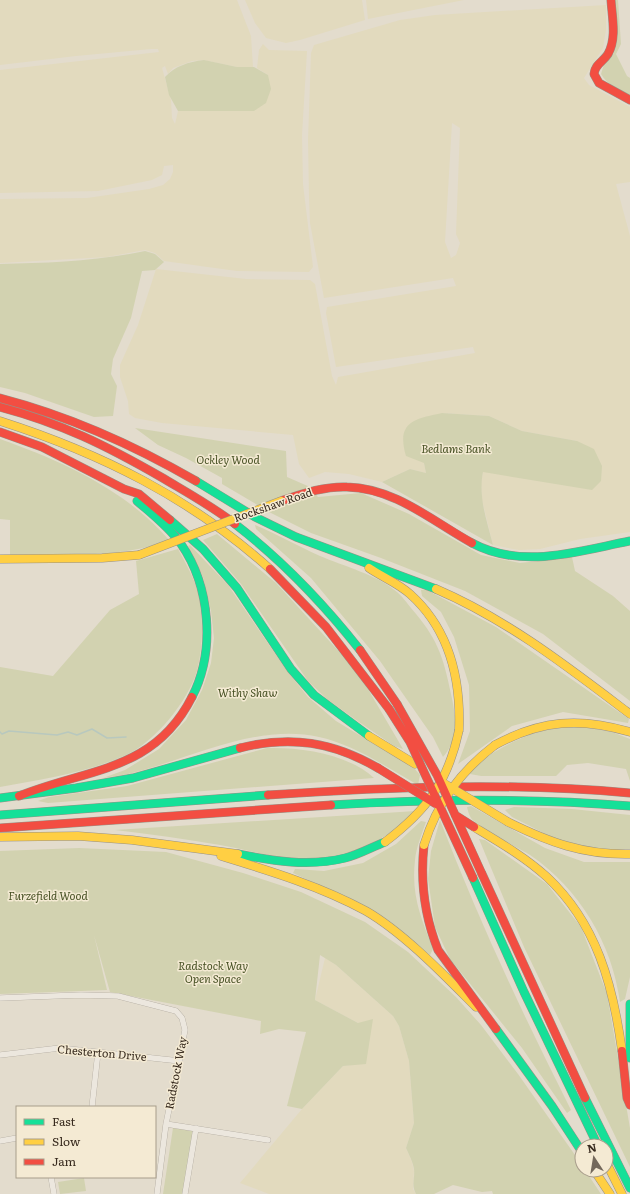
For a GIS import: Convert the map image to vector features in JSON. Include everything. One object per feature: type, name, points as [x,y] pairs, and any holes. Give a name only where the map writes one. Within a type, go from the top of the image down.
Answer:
[{"type":"main road","points":[[611,0],[613,30],[609,52],[596,65],[594,74],[599,83],[630,100]]},
{"type":"main road","points":[[0,398],[26,404],[110,435],[192,479],[274,527],[304,542],[418,581],[502,623],[558,659],[630,714]]},
{"type":"main road","points":[[0,406],[94,440],[180,488],[243,530],[289,570],[330,613],[373,667],[397,704],[437,775],[532,987],[593,1115],[630,1188]]},
{"type":"main road","points":[[0,421],[32,430],[93,454],[149,482],[204,516],[252,554],[292,590],[358,665],[389,709],[419,760],[527,999],[594,1138]]},
{"type":"main road","points":[[0,432],[42,447],[124,489],[139,494],[203,549],[237,588],[291,669],[314,695],[370,737],[508,822],[566,848],[592,853],[630,854]]},
{"type":"main road","name":"Rockshaw Road","points":[[0,560],[102,558],[139,555],[281,501],[346,486],[370,490],[395,498],[478,547],[507,556],[526,559],[630,542]]},
{"type":"main road","points":[[19,796],[41,786],[105,771],[145,751],[164,737],[177,723],[190,703],[200,680],[206,656],[207,626],[202,590],[185,550],[170,532],[124,489]]},
{"type":"main road","points":[[0,838],[78,836],[132,840],[224,851],[277,862],[303,863],[345,858],[385,842],[408,824],[430,802],[446,777],[456,751],[459,730],[460,701],[456,673],[446,642],[436,626],[410,594],[362,563]]},
{"type":"main road","points":[[482,1012],[474,997],[448,965],[430,932],[424,911],[421,889],[421,870],[424,845],[433,816],[451,786],[478,757],[495,745],[533,728],[567,722],[592,722],[630,732]]},
{"type":"main road","points":[[0,798],[109,783],[160,771],[245,746],[273,741],[304,741],[322,744],[346,752],[378,768],[525,859],[548,878],[570,902],[587,927],[605,963],[612,986],[627,1098],[630,1105]]},
{"type":"main road","points":[[0,815],[267,794],[467,784],[548,786],[630,793]]},
{"type":"main road","points":[[0,828],[244,810],[420,800],[537,800],[630,806]]},
{"type":"main road","points":[[206,850],[290,878],[326,892],[367,912],[404,939],[482,1012],[514,1052],[574,1140]]},
{"type":"main road","points":[[630,1004],[630,1058]]},
{"type":"main road","points":[[599,1178],[610,1194]]},
{"type":"main road","points":[[614,1178],[622,1194]]},
{"type":"street","name":"Radstock Way","points":[[0,998],[81,995],[118,996],[176,1011],[182,1018],[185,1030],[180,1061],[166,1124],[157,1194]]},
{"type":"street","name":"Chesterton Drive","points":[[0,1055],[60,1048],[180,1061]]},
{"type":"street","points":[[92,1106],[98,1052]]},
{"type":"street","points":[[166,1124],[268,1140]]},
{"type":"street","points":[[186,1194],[196,1128]]},
{"type":"street","points":[[0,1141],[16,1138]]},
{"type":"street","points":[[51,1178],[54,1194]]},
{"type":"shaded area","points":[[0,0],[237,0],[251,36],[253,67],[237,67],[203,60],[192,61],[173,68],[168,74],[165,66],[162,68],[171,100],[172,118],[175,124],[178,111],[254,111],[268,75],[257,68],[259,50],[263,44],[269,50],[307,51],[302,135],[303,184],[313,267],[309,272],[237,271],[164,261],[155,253],[145,250],[107,257],[0,263],[0,199],[87,198],[149,189],[163,185],[170,179],[173,172],[173,165],[164,166],[162,175],[152,180],[98,191],[0,193],[0,70],[159,52],[158,49],[151,49],[0,65]]},
{"type":"shaded area","points":[[245,0],[362,0],[365,20],[286,43],[266,38],[255,23]]},
{"type":"shaded area","points":[[366,0],[464,0],[368,19]]},
{"type":"shaded area","points":[[606,5],[606,30],[603,48],[584,78],[589,85],[630,107],[630,182],[616,184],[630,236],[630,532],[580,539],[540,549],[519,550],[493,545],[482,500],[481,484],[483,471],[592,489],[577,441],[522,431],[489,416],[442,413],[424,463],[426,473],[410,469],[382,482],[349,474],[325,472],[309,478],[299,464],[293,435],[162,423],[135,418],[129,414],[128,401],[120,377],[120,365],[138,325],[156,269],[246,279],[310,280],[315,284],[332,376],[336,385],[338,377],[475,353],[473,347],[336,367],[326,313],[327,307],[456,286],[453,278],[324,298],[310,223],[308,140],[311,53],[314,45],[400,20],[435,15]],"holes":[[[452,123],[460,128],[456,234],[460,243],[456,255],[451,258],[445,242]]]},
{"type":"shaded area","points":[[325,958],[336,965],[393,1016],[399,1026],[409,1061],[414,1123],[406,1148],[414,1171],[413,1189],[416,1194],[269,1194],[240,1183],[302,1109],[343,1066],[366,1063],[358,1023],[315,1000]]},
{"type":"green space","points":[[615,0],[618,0],[621,44],[616,54],[627,76],[630,78],[630,95],[610,84],[601,74],[605,61],[614,53],[616,30]]},
{"type":"green space","points":[[204,60],[237,67],[254,67],[268,75],[271,89],[266,103],[254,111],[178,111],[169,95],[165,77],[182,65]]},
{"type":"green space","points":[[145,251],[155,254],[164,262],[155,270],[142,271],[131,318],[113,359],[111,374],[117,386],[113,416],[94,417],[25,393],[0,387],[0,264],[73,261]]},
{"type":"green space","name":"Bedlams Bank","points":[[442,413],[489,416],[522,431],[577,441],[594,449],[602,466],[601,481],[592,490],[483,472],[482,500],[493,545],[382,482],[410,469],[426,473],[424,463],[406,456],[403,436],[410,424],[416,420]]},
{"type":"green space","name":"Ockley Wood","points":[[135,428],[286,451],[287,477],[310,487],[318,497],[361,493],[409,514],[481,555],[520,563],[572,557],[575,571],[613,596],[630,611],[630,701],[543,634],[465,591],[381,558],[311,533],[271,513],[222,484],[222,478],[186,458],[158,445]]},
{"type":"green space","points":[[0,439],[47,457],[92,479],[133,506],[152,522],[169,540],[150,546],[111,553],[71,555],[10,555],[10,520],[0,519]]},
{"type":"green space","points":[[255,525],[320,556],[360,571],[389,586],[399,594],[420,619],[433,638],[442,658],[453,702],[455,719],[454,735],[452,743],[443,757],[433,737],[380,661],[311,578],[256,529]]},
{"type":"green space","points":[[217,534],[276,583],[344,657],[365,684],[403,749],[394,746],[359,722],[327,699],[308,681],[241,584],[203,540]]},
{"type":"green space","name":"Withy Shaw","points":[[190,545],[228,585],[287,671],[308,697],[336,721],[414,768],[420,775],[418,785],[370,757],[345,745],[319,737],[296,734],[273,734],[250,738],[136,772],[103,778],[125,770],[159,749],[186,720],[202,690],[211,663],[214,638],[211,611],[203,577],[188,546]]},
{"type":"green space","points":[[178,549],[196,587],[200,602],[202,632],[201,652],[197,671],[193,683],[178,707],[159,731],[137,749],[126,755],[80,771],[0,787],[0,667],[53,676],[110,610],[139,594],[136,561]]},
{"type":"green space","points":[[421,590],[427,590],[496,627],[629,719],[628,723],[563,712],[512,726],[458,764],[470,731],[469,685],[454,637],[441,612],[422,596]]},
{"type":"green space","points":[[580,726],[612,732],[630,739],[630,781],[626,769],[588,763],[567,765],[556,776],[481,776],[470,774],[475,767],[492,753],[515,741],[537,732],[550,729]]},
{"type":"green space","points":[[267,748],[294,749],[324,754],[351,763],[374,778],[48,803],[38,801],[49,797],[127,786]]},
{"type":"green space","points":[[471,806],[545,848],[584,862],[630,862],[630,977],[625,999],[620,1002],[610,959],[591,920],[578,901],[564,884],[530,855],[474,821],[470,817],[467,807]]},
{"type":"green space","points":[[514,807],[572,809],[630,815],[630,849],[609,850],[567,845],[512,817],[505,810]]},
{"type":"green space","points":[[416,811],[389,834],[374,842],[357,850],[322,858],[286,858],[207,843],[115,830]]},
{"type":"green space","points":[[440,820],[470,894],[502,966],[571,1110],[567,1113],[522,1048],[450,959],[435,927],[428,879],[431,851]]},
{"type":"green space","points":[[421,821],[426,822],[416,855],[414,885],[421,917],[433,949],[430,955],[381,919],[293,873],[295,869],[324,871],[363,863],[396,844]]},
{"type":"green space","points":[[479,839],[485,840],[547,884],[581,927],[607,994],[630,1128],[630,1167],[524,947]]},
{"type":"green space","points":[[79,848],[166,852],[243,873],[301,892],[365,922],[408,952],[456,997],[481,1025],[518,1074],[574,1154],[574,1178],[590,1178],[601,1194],[493,1194],[492,1191],[482,1192],[453,1185],[434,1194],[416,1194],[413,1185],[413,1166],[406,1148],[414,1123],[409,1061],[399,1026],[393,1016],[336,965],[320,955],[315,1000],[358,1023],[373,1019],[366,1064],[343,1066],[302,1109],[287,1106],[306,1032],[279,1029],[260,1034],[261,1021],[110,992],[94,935],[107,990],[0,994],[0,851]]},
{"type":"green space","points":[[173,1128],[193,1131],[183,1194],[163,1194]]},
{"type":"green space","points":[[84,1178],[86,1191],[60,1194],[58,1182]]},
{"type":"waterway","points":[[0,732],[2,734],[9,731],[57,735],[68,732],[77,735],[92,729],[107,738],[126,737]]},
{"type":"traffic: fast","points":[[196,481],[255,517],[296,537],[436,589]]},
{"type":"traffic: fast","points":[[137,501],[160,521],[181,544],[191,561],[204,598],[207,639],[200,679],[192,697]]},
{"type":"traffic: fast","points":[[170,520],[203,549],[237,588],[291,669],[314,695],[369,736]]},
{"type":"traffic: fast","points":[[235,524],[253,538],[302,583],[360,650]]},
{"type":"traffic: fast","points":[[472,543],[491,551],[530,557],[570,553],[630,541]]},
{"type":"traffic: fast","points":[[0,798],[76,788],[133,778],[240,748]]},
{"type":"traffic: fast","points":[[0,815],[268,795]]},
{"type":"traffic: fast","points":[[331,805],[480,800],[593,803],[630,806]]},
{"type":"traffic: fast","points":[[238,854],[291,862],[305,863],[332,861],[350,857],[385,842]]},
{"type":"traffic: fast","points":[[473,878],[524,992],[594,1138]]},
{"type":"traffic: fast","points":[[630,1004],[630,1058]]},
{"type":"traffic: fast","points":[[496,1029],[552,1106],[574,1140]]},
{"type":"traffic: fast","points":[[585,1098],[630,1188]]},
{"type":"traffic: slow","points":[[0,421],[73,448],[109,463],[143,480],[209,520],[270,569]]},
{"type":"traffic: slow","points":[[139,555],[281,501]]},
{"type":"traffic: slow","points":[[0,559],[102,558],[139,555]]},
{"type":"traffic: slow","points":[[369,568],[410,594],[423,608],[443,639],[455,674],[458,692],[459,730]]},
{"type":"traffic: slow","points":[[436,589],[462,601],[513,630],[584,679],[630,714]]},
{"type":"traffic: slow","points":[[495,745],[528,730],[561,724],[594,724],[630,732]]},
{"type":"traffic: slow","points":[[385,842],[413,818],[434,794],[449,765],[459,730]]},
{"type":"traffic: slow","points":[[369,736],[415,764]]},
{"type":"traffic: slow","points":[[424,845],[436,815],[451,789],[471,766],[495,745]]},
{"type":"traffic: slow","points":[[445,784],[508,822]]},
{"type":"traffic: slow","points":[[508,822],[538,836],[582,850],[613,854],[630,854]]},
{"type":"traffic: slow","points":[[474,827],[512,850],[539,870],[564,895],[579,915],[600,957],[607,979],[614,1003],[622,1051]]},
{"type":"traffic: slow","points":[[0,837],[78,836],[132,840],[238,854]]},
{"type":"traffic: slow","points":[[221,856],[276,873],[313,887],[366,911],[395,931],[409,943],[438,969],[476,1007]]},
{"type":"traffic: slow","points":[[599,1178],[610,1194]]},
{"type":"traffic: slow","points":[[614,1178],[622,1194]]},
{"type":"traffic: jam","points":[[611,0],[613,27],[611,48],[606,57],[598,65],[594,74],[599,83],[630,100]]},
{"type":"traffic: jam","points":[[0,398],[26,405],[101,433],[149,455],[196,481]]},
{"type":"traffic: jam","points":[[0,407],[43,420],[102,445],[189,494],[235,524]]},
{"type":"traffic: jam","points":[[0,432],[42,447],[124,489],[139,494],[170,520]]},
{"type":"traffic: jam","points":[[281,501],[313,491],[330,488],[347,487],[365,489],[397,499],[472,543]]},
{"type":"traffic: jam","points":[[270,569],[326,627],[389,709]]},
{"type":"traffic: jam","points":[[360,650],[397,704]]},
{"type":"traffic: jam","points":[[19,796],[117,764],[139,754],[159,740],[176,722],[192,697]]},
{"type":"traffic: jam","points":[[397,704],[437,775],[482,874]]},
{"type":"traffic: jam","points":[[389,709],[410,742],[473,878]]},
{"type":"traffic: jam","points":[[240,748],[277,742],[311,743],[345,752],[378,768]]},
{"type":"traffic: jam","points":[[378,768],[436,804]]},
{"type":"traffic: jam","points":[[268,795],[449,787],[539,788],[630,793]]},
{"type":"traffic: jam","points":[[0,828],[331,805]]},
{"type":"traffic: jam","points":[[455,815],[474,827]]},
{"type":"traffic: jam","points":[[424,845],[424,898],[429,924],[438,950],[496,1029]]},
{"type":"traffic: jam","points":[[482,874],[585,1098]]},
{"type":"traffic: jam","points":[[622,1051],[627,1098],[630,1105]]},
{"type":"park label","name":"Furzefield Wood","points":[[48,896]]},
{"type":"park label","name":"Radstock Way Open Space","points":[[213,972]]}]
